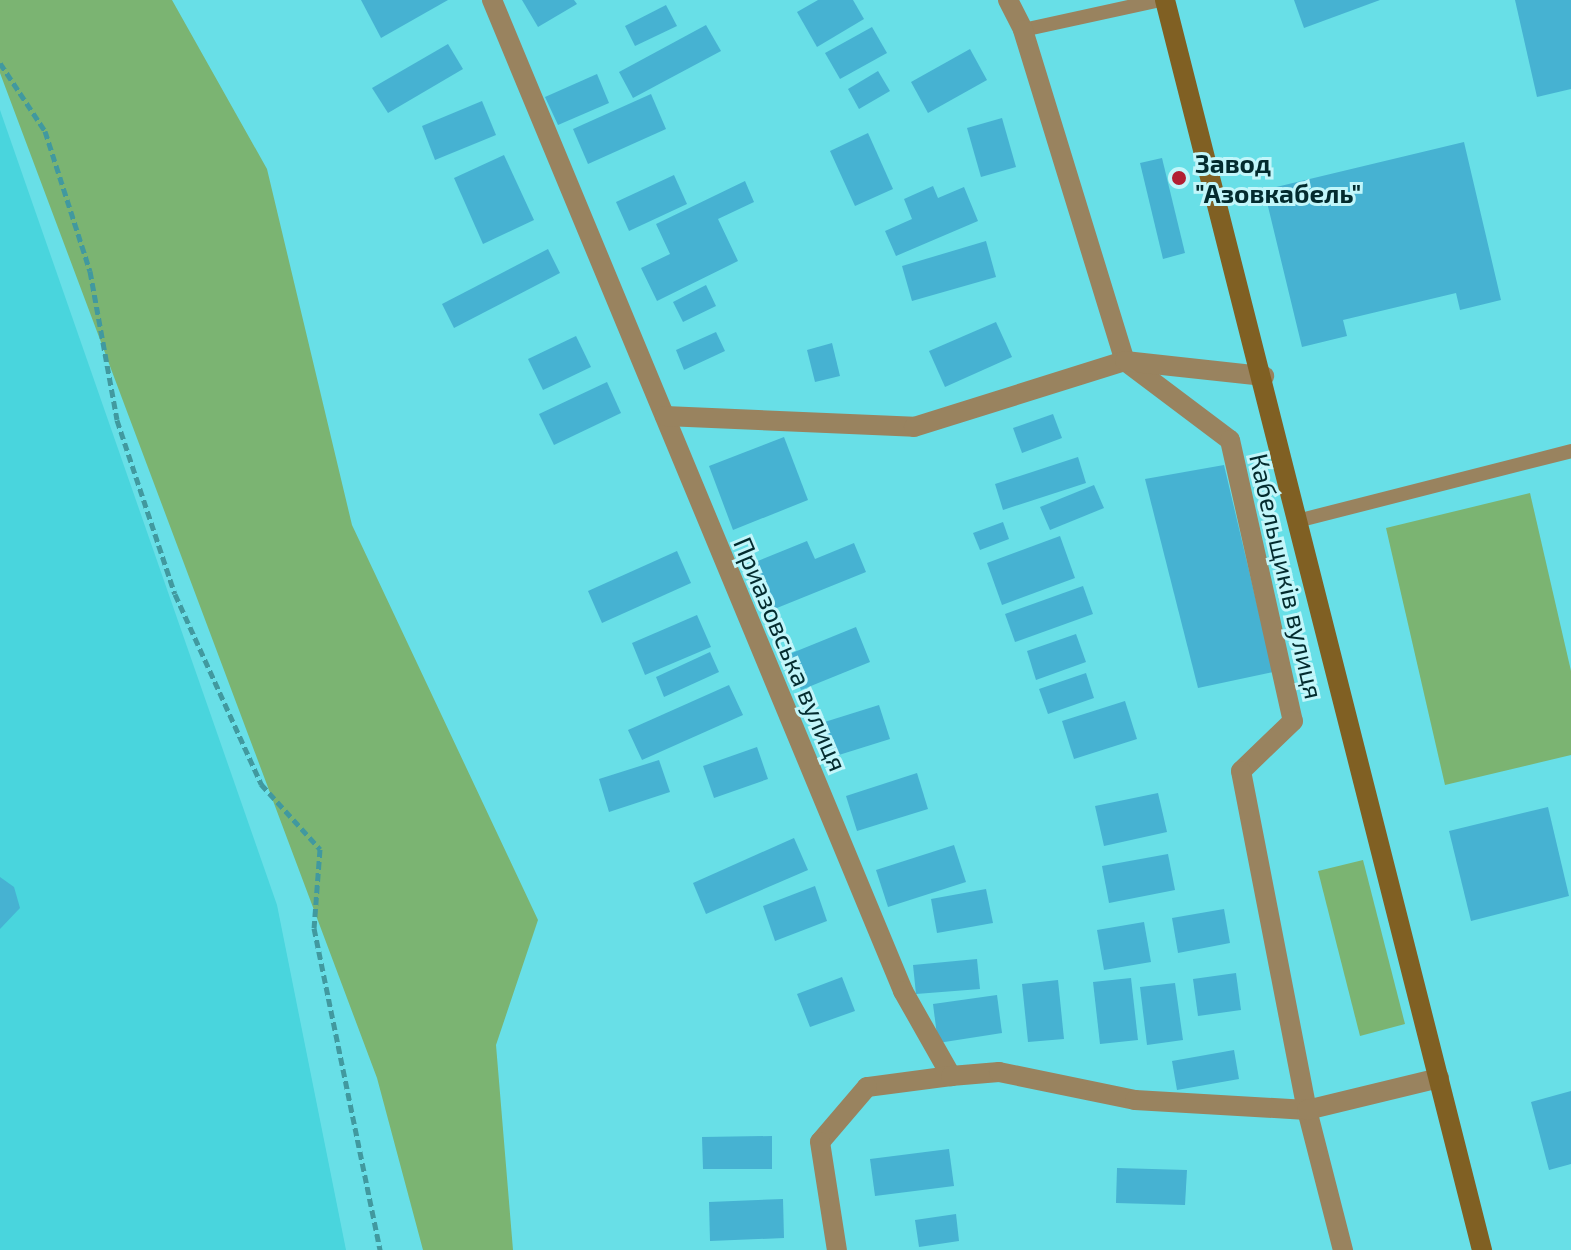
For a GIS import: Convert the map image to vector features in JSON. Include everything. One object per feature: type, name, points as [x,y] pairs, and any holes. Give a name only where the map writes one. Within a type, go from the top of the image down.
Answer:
[{"type":"street","name":"Приазовська вулиця","points":[[492,0],[903,991],[951,1076]]},
{"type":"street","points":[[1008,0],[1023,30],[1125,361]]},
{"type":"street","name":"Кабельщиків вулиця","points":[[1163,0],[1264,376],[1297,521],[1482,1250]]},
{"type":"street","points":[[665,416],[914,427],[1125,361],[1264,376]]},
{"type":"street","name":"Кабельщиків вулиця","points":[[1125,361],[1230,440],[1293,721],[1241,771],[1307,1110],[1343,1250]]},
{"type":"street","points":[[837,1250],[820,1142],[867,1087],[999,1072],[1135,1100],[1307,1110],[1439,1078]]},
{"type":"lane","points":[[1023,30],[1163,0]]},
{"type":"lane","points":[[1297,521],[1571,451]]},
{"type":"path","points":[[0,63],[45,131],[90,271],[117,420],[175,594],[261,784],[320,849],[314,928],[380,1250]]},
{"type":"shaded area","points":[[0,110],[277,905],[346,1250],[0,1250]]},
{"type":"green space","points":[[0,0],[172,0],[267,169],[352,525],[538,920],[496,1045],[513,1250],[423,1250],[377,1078],[0,73]]},
{"type":"green space","points":[[1530,493],[1571,671],[1571,755],[1445,785],[1386,528]]},
{"type":"green space","points":[[1363,860],[1405,1024],[1360,1036],[1318,871]]},
{"type":"building","points":[[361,0],[448,0],[381,38]]},
{"type":"building","points":[[522,0],[574,0],[577,4],[538,27]]},
{"type":"building","points":[[818,0],[853,0],[864,19],[817,47],[797,12]]},
{"type":"building","points":[[1294,0],[1380,0],[1304,28]]},
{"type":"building","points":[[1515,0],[1571,0],[1571,89],[1537,97]]},
{"type":"building","points":[[666,5],[677,26],[635,46],[625,26]]},
{"type":"building","points":[[706,25],[721,51],[633,98],[619,72]]},
{"type":"building","points":[[872,27],[887,53],[840,79],[825,53]]},
{"type":"building","points":[[448,44],[463,69],[388,113],[372,88]]},
{"type":"building","points":[[970,49],[987,80],[928,113],[911,82]]},
{"type":"building","points":[[878,71],[890,91],[859,109],[848,89]]},
{"type":"building","points":[[597,74],[609,103],[558,125],[545,97]]},
{"type":"building","points":[[651,94],[666,129],[588,164],[573,129]]},
{"type":"building","points":[[482,101],[496,135],[435,160],[422,126]]},
{"type":"building","points":[[1002,118],[1016,167],[981,177],[967,128]]},
{"type":"building","points":[[868,133],[893,189],[855,206],[830,151]]},
{"type":"building","points":[[1464,142],[1501,300],[1460,310],[1456,293],[1343,320],[1347,336],[1302,347],[1264,190]]},
{"type":"building","points":[[504,155],[534,220],[483,244],[454,178]]},
{"type":"building","points":[[1162,158],[1185,253],[1163,259],[1140,163]]},
{"type":"building","points":[[674,175],[687,204],[629,231],[616,202]]},
{"type":"building","points":[[745,181],[754,202],[718,219],[738,261],[657,301],[641,268],[670,254],[656,224]]},
{"type":"building","points":[[933,186],[938,198],[964,187],[978,221],[896,256],[885,231],[912,219],[904,199]]},
{"type":"building","points":[[986,241],[996,277],[912,301],[902,266]]},
{"type":"building","points":[[548,249],[560,273],[454,328],[442,304]]},
{"type":"building","points":[[706,285],[716,306],[683,322],[673,302]]},
{"type":"building","points":[[996,322],[1012,357],[945,387],[929,351]]},
{"type":"building","points":[[716,332],[725,351],[684,370],[676,350]]},
{"type":"building","points":[[576,336],[591,367],[543,390],[528,359]]},
{"type":"building","points":[[832,343],[840,376],[815,382],[807,350]]},
{"type":"building","points":[[607,382],[621,413],[554,445],[539,414]]},
{"type":"building","points":[[1053,414],[1062,438],[1022,453],[1013,428]]},
{"type":"building","points":[[784,437],[808,500],[733,530],[709,466]]},
{"type":"building","points":[[1078,457],[1086,483],[1003,510],[995,484]]},
{"type":"building","points":[[1224,465],[1273,672],[1198,688],[1145,479]]},
{"type":"building","points":[[1094,485],[1104,508],[1050,530],[1040,507]]},
{"type":"building","points":[[1003,522],[1009,539],[980,550],[973,533]]},
{"type":"building","points":[[1060,536],[1075,578],[1002,605],[987,563]]},
{"type":"building","points":[[807,541],[815,559],[854,543],[866,572],[767,612],[748,565]]},
{"type":"building","points":[[677,551],[691,583],[602,623],[588,591]]},
{"type":"building","points":[[1083,586],[1093,614],[1015,642],[1005,614]]},
{"type":"building","points":[[697,615],[711,647],[645,675],[632,643]]},
{"type":"building","points":[[856,627],[870,662],[801,690],[787,655]]},
{"type":"building","points":[[1076,634],[1086,662],[1036,680],[1027,651]]},
{"type":"building","points":[[710,652],[719,672],[664,697],[656,677]]},
{"type":"building","points":[[1086,673],[1094,698],[1048,714],[1039,689]]},
{"type":"building","points":[[729,685],[743,715],[642,760],[628,730]]},
{"type":"building","points":[[1125,701],[1137,739],[1074,759],[1062,721]]},
{"type":"building","points":[[879,705],[890,739],[826,759],[815,725]]},
{"type":"building","points":[[757,747],[768,779],[714,798],[703,766]]},
{"type":"building","points":[[659,760],[670,792],[609,812],[599,779]]},
{"type":"building","points":[[917,773],[928,809],[857,831],[846,796]]},
{"type":"building","points":[[1158,793],[1167,832],[1104,846],[1095,806]]},
{"type":"building","points":[[1548,807],[1569,896],[1471,921],[1449,831]]},
{"type":"building","points":[[794,838],[808,870],[706,914],[693,883]]},
{"type":"building","points":[[954,845],[966,882],[888,907],[876,870]]},
{"type":"building","points":[[1168,854],[1175,890],[1109,903],[1102,866]]},
{"type":"building","points":[[0,877],[14,887],[20,908],[0,929]]},
{"type":"building","points":[[815,886],[827,921],[775,941],[763,906]]},
{"type":"building","points":[[986,889],[993,923],[937,933],[931,899]]},
{"type":"building","points":[[1224,909],[1230,943],[1178,953],[1172,918]]},
{"type":"building","points":[[1144,922],[1151,962],[1104,970],[1097,930]]},
{"type":"building","points":[[977,959],[980,989],[916,994],[913,965]]},
{"type":"building","points":[[1236,973],[1241,1010],[1198,1016],[1193,979]]},
{"type":"building","points":[[842,977],[855,1011],[810,1027],[797,994]]},
{"type":"building","points":[[1131,978],[1138,1040],[1100,1044],[1093,982]]},
{"type":"building","points":[[1058,980],[1064,1039],[1028,1042],[1022,984]]},
{"type":"building","points":[[1175,983],[1183,1040],[1147,1045],[1140,987]]},
{"type":"building","points":[[997,995],[1002,1033],[938,1043],[933,1004]]},
{"type":"building","points":[[1234,1050],[1239,1079],[1177,1090],[1172,1061]]},
{"type":"building","points":[[1571,1091],[1571,1164],[1549,1170],[1531,1102]]},
{"type":"building","points":[[772,1136],[772,1169],[703,1169],[702,1137]]},
{"type":"building","points":[[949,1149],[954,1186],[875,1196],[870,1159]]},
{"type":"building","points":[[1117,1168],[1187,1170],[1185,1205],[1116,1203]]},
{"type":"building","points":[[783,1199],[784,1238],[710,1241],[709,1202]]},
{"type":"building","points":[[956,1214],[959,1241],[919,1247],[915,1220]]},
{"type":"place","name":"Завод \"Азовкабель\"","points":[[1179,178]]}]
